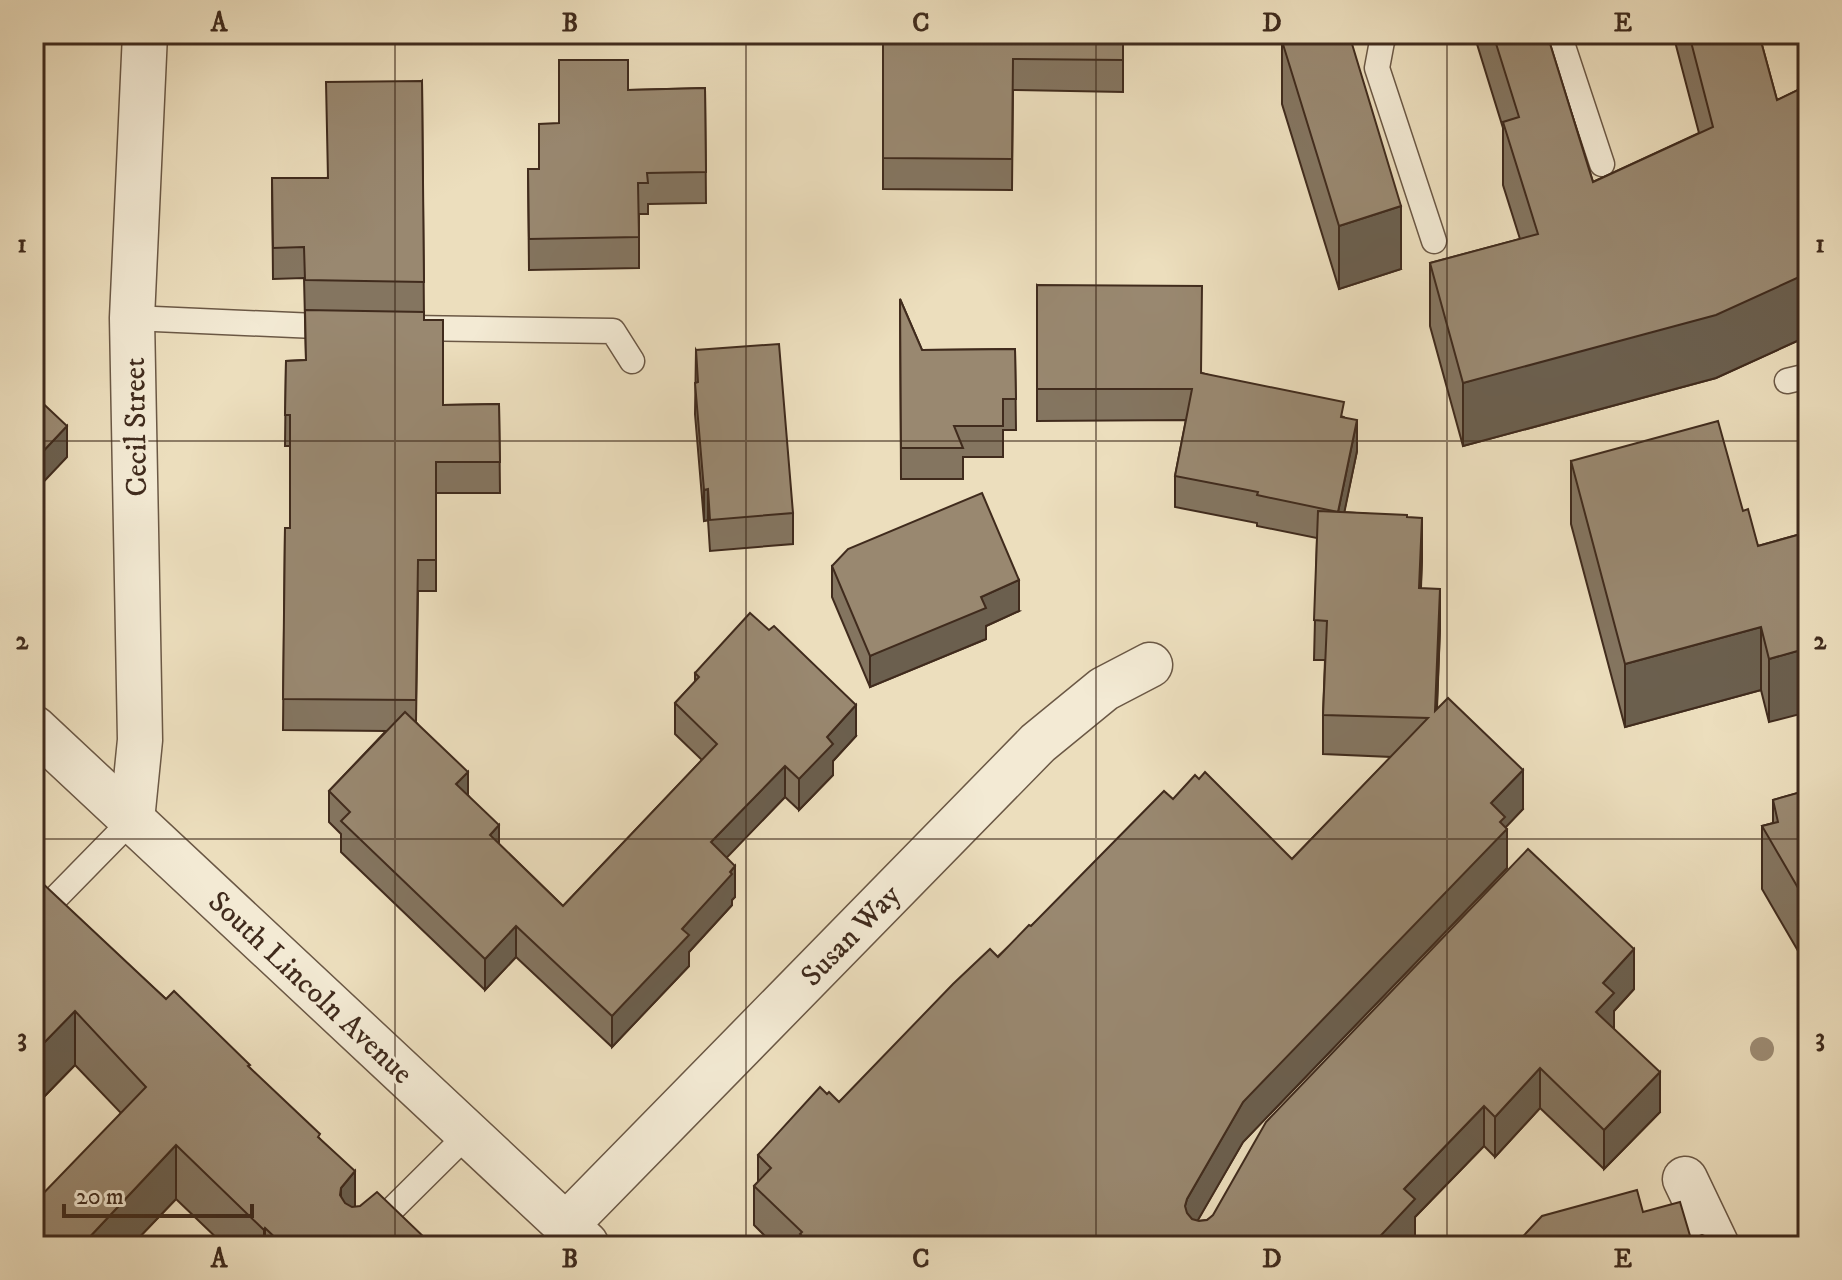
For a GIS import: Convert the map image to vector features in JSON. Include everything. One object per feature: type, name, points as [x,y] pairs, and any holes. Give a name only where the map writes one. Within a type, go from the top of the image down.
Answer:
[{"type":"street","name":"Cecil Street","points":[[132,820],[140,740],[132,318],[145,34]]},
{"type":"street","name":"Susan Way","points":[[577,1236],[1038,743],[1104,689],[1150,665]]},
{"type":"street","name":"South Lincoln Avenue","points":[[34,728],[577,1236]]},
{"type":"street","points":[[1685,1179],[1717,1246]]},
{"type":"lane","points":[[1388,34],[1383,36],[1377,68],[1434,241]]},
{"type":"lane","points":[[1559,34],[1602,164]]},
{"type":"lane","points":[[132,318],[305,326],[613,331],[632,361]]},
{"type":"lane","points":[[34,920],[132,820]]},
{"type":"lane","points":[[355,1246],[468,1134]]},
{"type":"building","points":[[34,34],[43,34],[43,79],[34,79]]},
{"type":"building","points":[[883,34],[1123,34],[1123,60],[1013,59],[1012,159],[883,158]]},
{"type":"building","points":[[1304,34],[1349,34],[1401,206],[1339,226],[1282,41]]},
{"type":"building","points":[[1493,34],[1547,34],[1593,182],[1713,127],[1689,34],[1759,34],[1777,100],[1808,85],[1808,273],[1716,315],[1463,383],[1430,263],[1538,234],[1503,122],[1519,117]]},
{"type":"building","points":[[559,60],[628,60],[628,90],[705,88],[706,172],[647,173],[648,183],[638,183],[639,237],[529,239],[528,169],[539,169],[539,124],[559,123]]},
{"type":"building","points":[[422,81],[424,282],[305,280],[304,247],[273,248],[272,178],[328,178],[326,82]]},
{"type":"building","points":[[1037,285],[1202,286],[1201,373],[1344,402],[1341,417],[1357,420],[1338,512],[1175,476],[1192,389],[1037,389]]},
{"type":"building","points":[[900,299],[922,350],[1015,349],[1016,399],[1003,399],[1003,426],[954,426],[963,448],[901,448]]},
{"type":"building","points":[[305,310],[424,312],[424,320],[443,320],[443,405],[499,404],[500,462],[436,462],[436,560],[418,560],[416,700],[283,699],[285,528],[290,528],[290,415],[285,415],[286,361],[306,360]]},
{"type":"building","points":[[779,344],[793,513],[710,520],[708,489],[704,490],[695,383],[698,382],[696,350]]},
{"type":"building","points":[[34,395],[67,426],[34,461]]},
{"type":"building","points":[[1718,421],[1743,511],[1748,509],[1758,546],[1808,532],[1808,648],[1769,659],[1761,627],[1625,664],[1571,461]]},
{"type":"building","points":[[982,493],[1019,580],[981,597],[986,608],[870,656],[832,566],[848,549]]},
{"type":"building","points":[[1318,511],[1422,518],[1419,588],[1440,589],[1435,711],[1448,698],[1523,770],[1491,803],[1505,817],[1500,822],[1507,829],[1243,1102],[1187,1199],[1187,1213],[1199,1221],[1213,1215],[1266,1122],[1528,849],[1634,949],[1603,983],[1614,993],[1596,1012],[1660,1072],[1604,1130],[1540,1068],[1495,1117],[1484,1106],[1404,1189],[1415,1199],[1371,1246],[812,1246],[800,1234],[802,1232],[754,1186],[771,1168],[758,1155],[820,1087],[839,1102],[953,984],[990,949],[998,957],[1164,791],[1173,799],[1195,775],[1199,779],[1205,772],[1292,859],[1428,718],[1323,715],[1327,621],[1314,620]]},
{"type":"building","points":[[750,613],[769,630],[774,626],[856,705],[827,737],[833,744],[799,779],[785,766],[711,842],[735,866],[730,872],[732,874],[682,929],[689,935],[612,1016],[516,926],[485,959],[341,821],[350,812],[329,791],[405,712],[468,772],[456,784],[499,825],[490,835],[563,906],[717,744],[675,703],[699,677],[695,673]]},
{"type":"building","points":[[1808,790],[1808,905],[1762,826],[1778,822],[1773,800]]},
{"type":"building","points":[[39,880],[166,999],[174,991],[320,1134],[318,1137],[355,1171],[341,1188],[340,1195],[345,1203],[352,1207],[360,1206],[377,1192],[430,1246],[284,1246],[176,1145],[84,1243],[80,1239],[74,1246],[34,1246],[34,1203],[146,1087],[75,1011],[34,1053],[34,881]]},
{"type":"building","points":[[1637,1190],[1643,1212],[1680,1202],[1691,1239],[1702,1235],[1716,1240],[1718,1246],[1514,1246],[1542,1216]]}]
